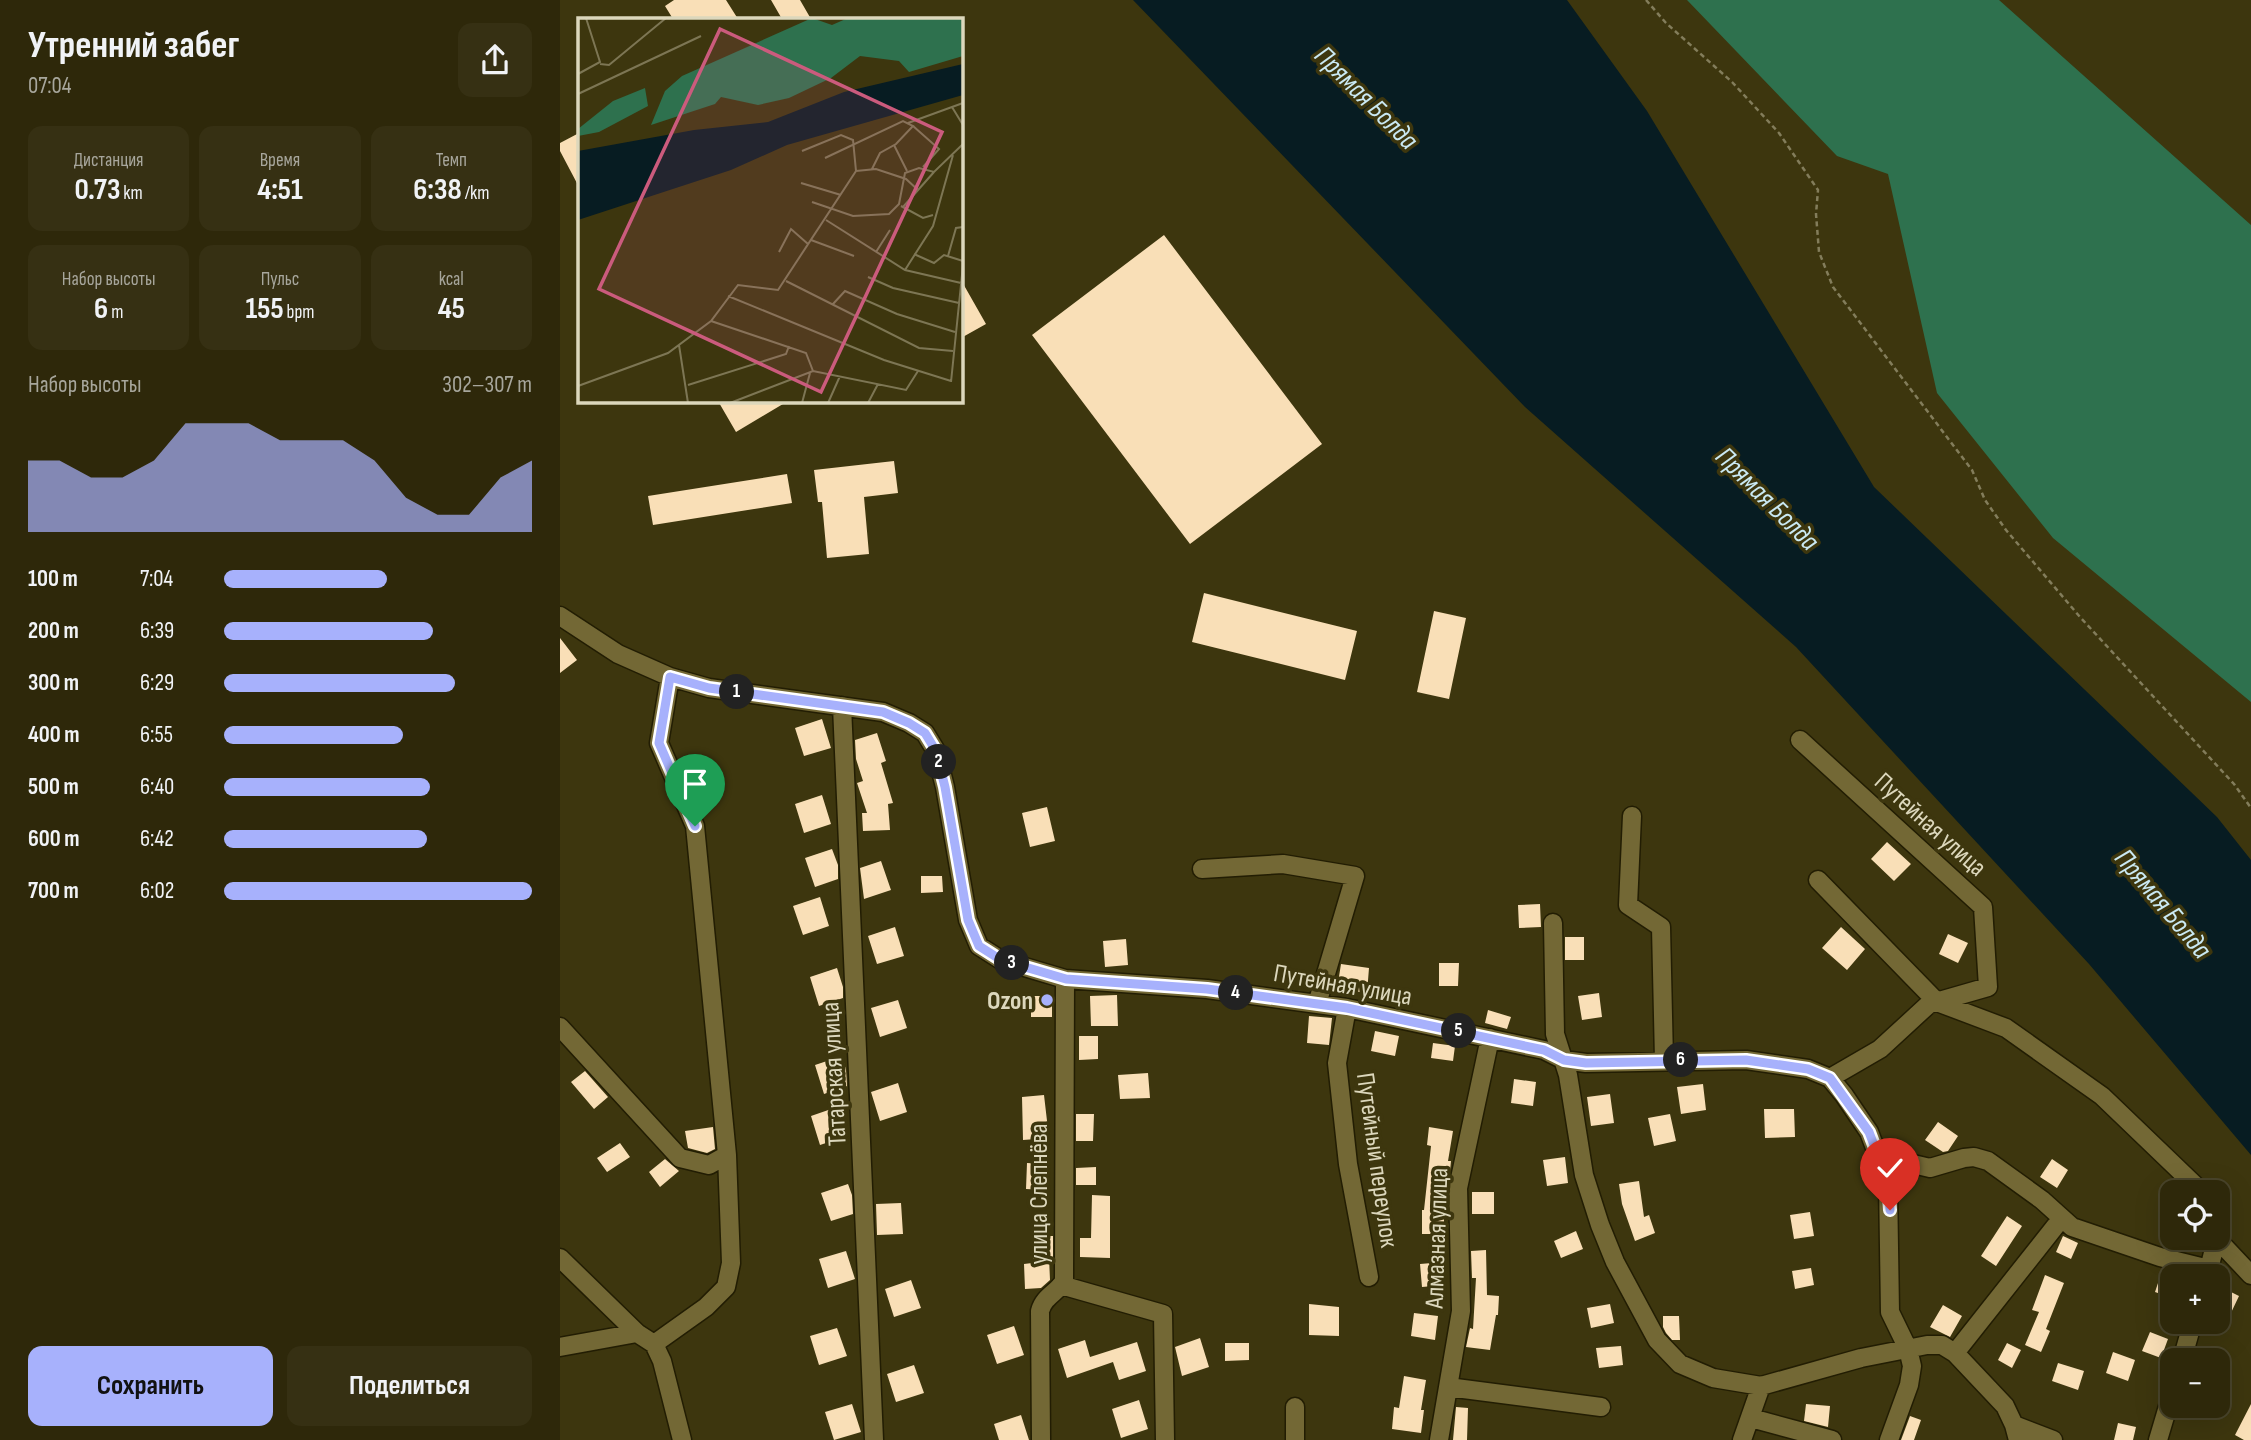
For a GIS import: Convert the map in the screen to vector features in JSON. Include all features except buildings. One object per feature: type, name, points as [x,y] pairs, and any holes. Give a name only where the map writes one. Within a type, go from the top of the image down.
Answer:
[{"type":"street","name":"Путейная улица","points":[[560,616],[618,654],[670,677],[709,688],[883,712],[925,733],[936,751],[945,787],[968,920],[979,946],[1001,960],[1066,979],[1207,989],[1347,1008],[1544,1050],[1564,1060],[1586,1063],[1746,1060],[1808,1069],[1830,1078],[1880,1049],[1929,1004],[1988,987],[1983,907],[1800,740]]},
{"type":"street","points":[[654,1344],[706,1307],[726,1287],[731,1263],[727,1155],[695,826],[659,743],[670,677]]},
{"type":"street","name":"Татарская улица","points":[[842,706],[874,1440]]},
{"type":"street","points":[[1632,816],[1628,905],[1661,927],[1664,1060]]},
{"type":"street","points":[[1202,869],[1283,864],[1355,876],[1317,1004]]},
{"type":"street","points":[[1818,880],[1937,1002],[2006,1028],[2102,1096],[2190,1180]]},
{"type":"street","points":[[1553,923],[1555,1034],[1564,1060],[1584,1175],[1615,1262],[1657,1340],[1680,1364],[1713,1378],[1761,1386],[1820,1368],[1908,1349],[1942,1345],[1955,1353],[2004,1406],[2016,1433],[2053,1440]]},
{"type":"street","name":"улица Слепнёва","points":[[1041,1440],[1040,1311],[1042,1302],[1064,1281],[1066,979]]},
{"type":"street","name":"Путейный переулок","points":[[1347,1008],[1337,1063],[1348,1164],[1369,1277]]},
{"type":"street","points":[[560,1027],[680,1157],[709,1165],[727,1155]]},
{"type":"street","name":"Алмазная улица","points":[[1439,1440],[1461,1311],[1458,1188],[1490,1038]]},
{"type":"street","points":[[1830,1078],[1869,1132],[1888,1182],[1891,1312],[1908,1349],[1912,1366],[1909,1385],[1889,1440]]},
{"type":"street","points":[[1879,1156],[1930,1168],[1964,1158],[1974,1157],[1987,1161],[2042,1200],[2072,1227],[2182,1264]]},
{"type":"street","points":[[1955,1353],[2061,1219]]},
{"type":"street","points":[[2229,1250],[2251,1275]]},
{"type":"street","points":[[560,1258],[637,1333],[654,1344],[662,1361],[682,1440]]},
{"type":"street","points":[[1061,1286],[1163,1314],[1165,1440]]},
{"type":"street","points":[[560,1347],[637,1333]]},
{"type":"street","points":[[1742,1440],[1761,1386]]},
{"type":"street","points":[[1448,1387],[1601,1407]]},
{"type":"street","points":[[1295,1407],[1296,1440]]},
{"type":"street","points":[[1751,1418],[1832,1440]]},
{"type":"street","points":[[2158,1440],[2165,1418]]},
{"type":"path","points":[[1646,0],[1665,23],[1732,82],[1779,133],[1799,161],[1818,190],[1816,214],[1819,252],[1833,287],[1972,470],[1985,500],[2006,530],[2080,617],[2234,783],[2251,808]]},
{"type":"green space","points":[[1687,0],[1999,0],[2251,225],[2251,702],[2053,538],[1937,393],[1888,174],[1837,156]]},
{"type":"water","name":"Прямая Болда","points":[[1133,0],[1567,0],[1647,111],[1874,487],[2217,817],[2251,860],[2251,1155],[2089,964],[1796,647],[1525,407]]},
{"type":"place","name":"Ozon","points":[[1047,1000]]},
{"type":"route","points":[[695,826],[659,743],[670,677],[709,688],[883,712],[925,733],[936,751],[945,787],[968,920],[979,946],[1001,960],[1066,979],[1207,989],[1347,1008],[1544,1050],[1564,1060],[1586,1063],[1746,1060],[1808,1069],[1830,1078],[1869,1132],[1888,1182],[1890,1210]]}]
